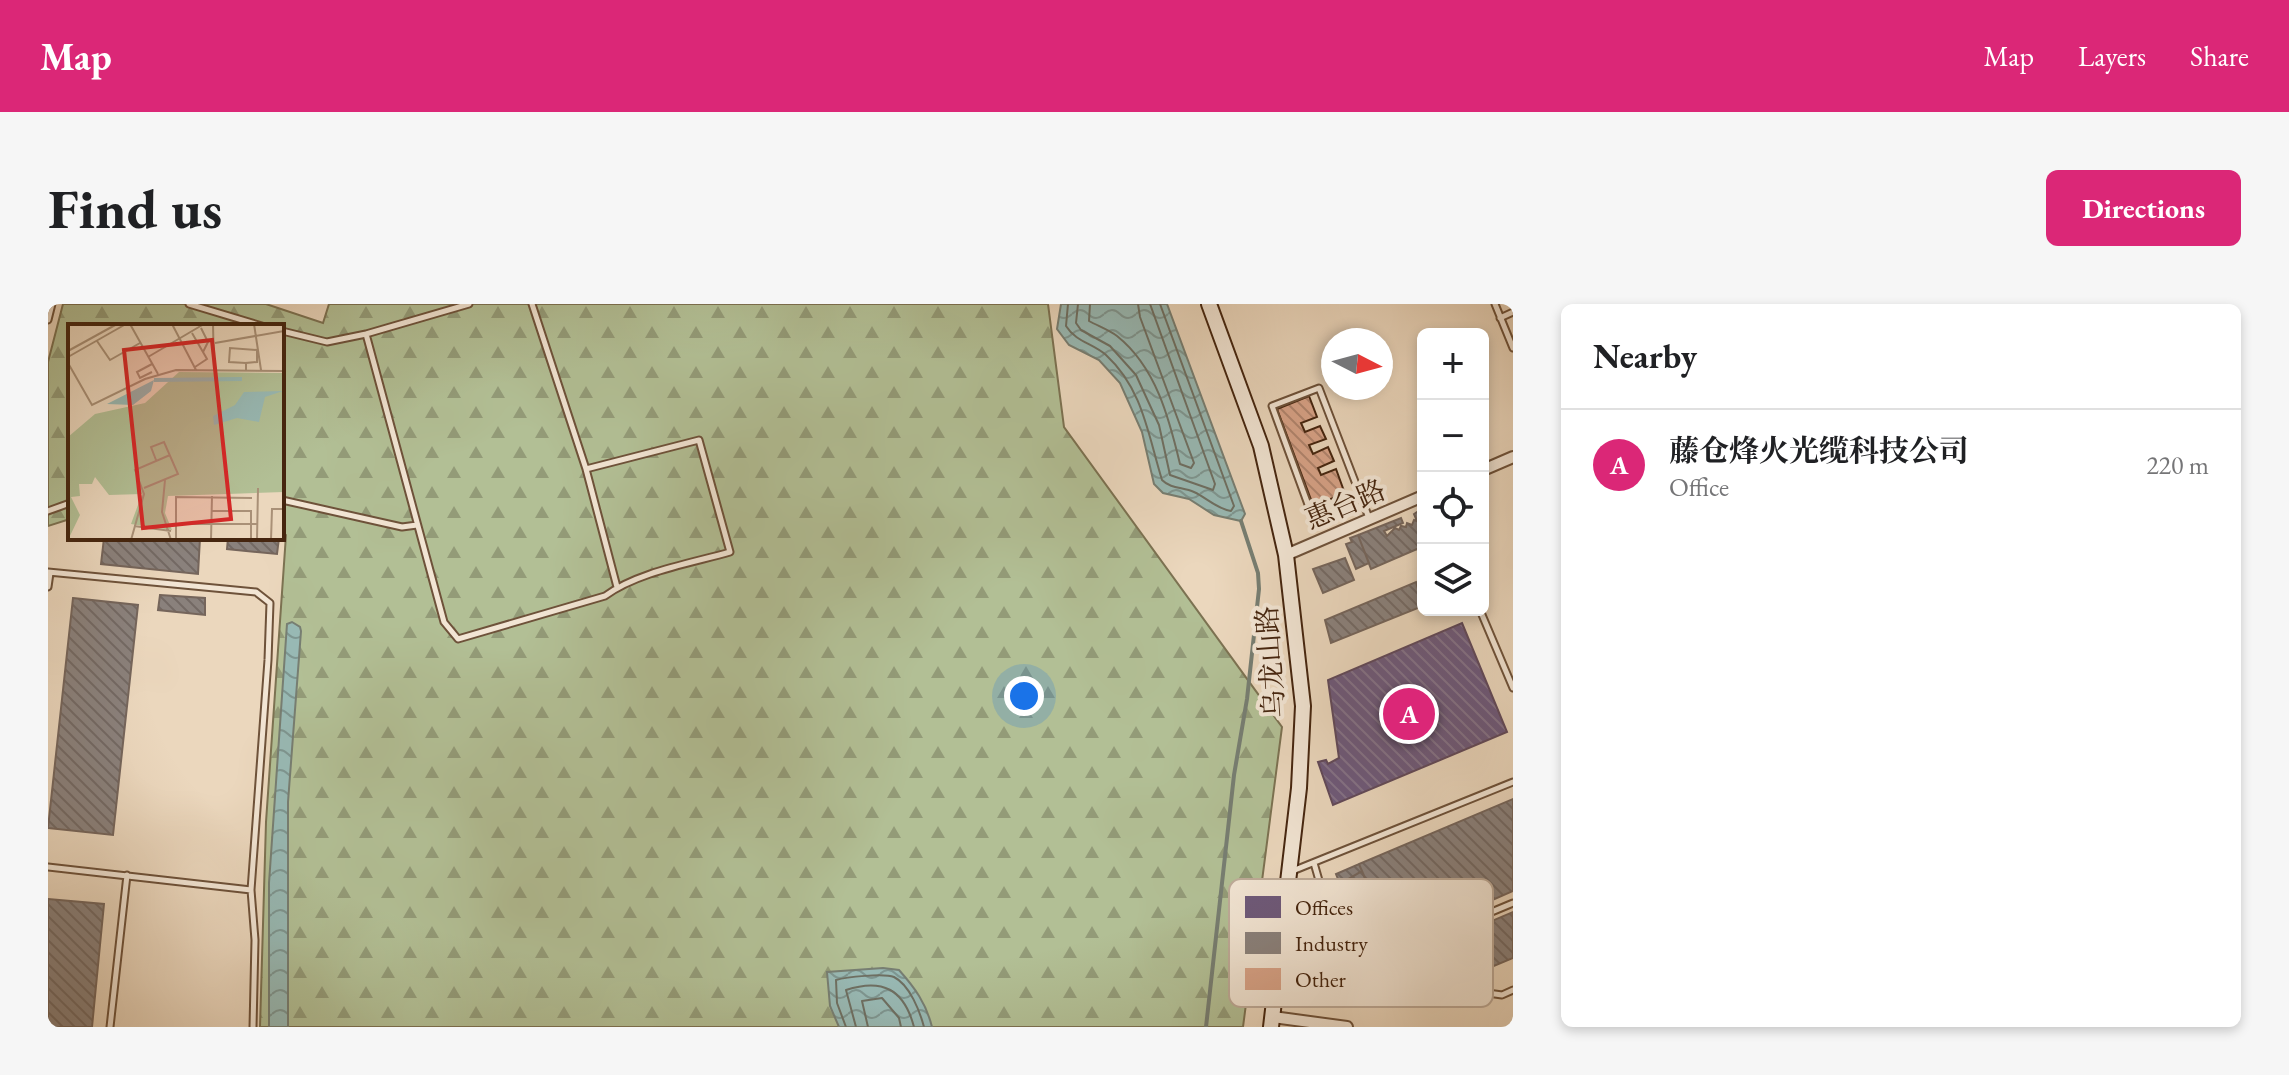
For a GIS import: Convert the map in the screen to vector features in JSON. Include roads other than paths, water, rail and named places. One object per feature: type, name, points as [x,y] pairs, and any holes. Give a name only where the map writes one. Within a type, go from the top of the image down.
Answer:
[{"type":"street","name":"乌龙山路","points":[[1209,304],[1261,446],[1286,555],[1303,706],[1299,788],[1288,879]]},
{"type":"street","points":[[1489,467],[1513,457]]},
{"type":"street","name":"惠台路","points":[[1286,555],[1417,499]]},
{"type":"street","points":[[1272,1022],[1347,1027]]},
{"type":"lane","points":[[48,320],[52,304]]},
{"type":"lane","points":[[189,304],[255,324]]},
{"type":"lane","points":[[284,331],[327,342],[469,304]]},
{"type":"lane","points":[[532,304],[586,469],[617,587]]},
{"type":"lane","points":[[1495,304],[1513,348]]},
{"type":"lane","points":[[1500,318],[1513,312]]},
{"type":"lane","points":[[366,334],[444,622],[458,639],[605,596],[617,587],[730,552],[699,440],[586,469]]},
{"type":"lane","points":[[1310,510],[1272,406],[1319,388],[1369,519]]},
{"type":"lane","points":[[284,500],[402,527],[417,525]]},
{"type":"lane","points":[[48,511],[68,504]]},
{"type":"lane","points":[[48,587],[49,572],[256,592],[270,603],[251,890],[255,940],[253,1027]]},
{"type":"lane","points":[[1483,616],[1513,688]]},
{"type":"lane","points":[[1289,873],[1513,782]]},
{"type":"lane","points":[[1314,863],[1319,879]]},
{"type":"lane","points":[[48,867],[251,890]]},
{"type":"lane","points":[[110,1027],[127,875]]},
{"type":"lane","points":[[1493,911],[1513,903]]},
{"type":"lane","points":[[1493,994],[1502,995],[1513,990]]},
{"type":"water","points":[[1061,304],[1167,304],[1245,514],[1241,521],[1214,515],[1189,499],[1163,493],[1154,484],[1142,432],[1120,383],[1099,360],[1069,345],[1057,329]]},
{"type":"water","points":[[292,622],[301,631],[288,802],[288,1027],[269,1027],[269,883],[287,624]]},
{"type":"water","points":[[883,968],[899,970],[905,977],[923,1003],[932,1027],[839,1027],[830,1006],[827,972]]},
{"type":"waterway","points":[[1206,1027],[1234,775],[1247,699],[1259,589],[1258,573],[1241,521]]},
{"type":"place","name":"藤仓烽火光缆科技公司","points":[[1409,714]]}]
